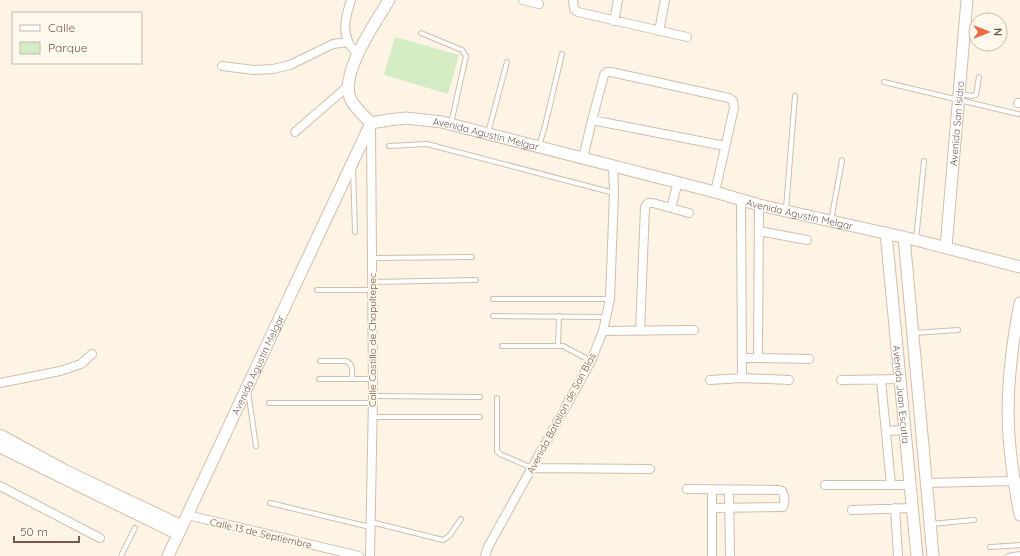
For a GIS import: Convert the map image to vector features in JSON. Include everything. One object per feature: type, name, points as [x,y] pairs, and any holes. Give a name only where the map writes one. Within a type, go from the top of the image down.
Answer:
[{"type":"main road","points":[[371,123],[351,100],[348,87],[350,72],[357,54],[389,0]]},
{"type":"main road","name":"Avenida San Isidro","points":[[946,247],[967,0]]},
{"type":"main road","name":"Avenida Agustín Melgar","points":[[168,556],[371,123],[406,118],[442,122],[678,182],[759,205],[904,237],[1020,267]]},
{"type":"main road","name":"Avenida Juan Escutia","points":[[886,234],[917,556]]},
{"type":"main road","name":"Avenida Juan Escutia","points":[[904,237],[933,556]]},
{"type":"main road","points":[[1020,303],[1010,394],[1009,436],[1017,482],[1020,515]]},
{"type":"main road","points":[[0,435],[64,475]]},
{"type":"main road","points":[[0,448],[64,475],[180,530]]},
{"type":"street","points":[[351,0],[346,16],[345,29],[348,42],[357,54]]},
{"type":"street","points":[[523,0],[538,4]]},
{"type":"street","points":[[573,0],[574,9],[578,12],[687,37]]},
{"type":"street","points":[[614,21],[618,0]]},
{"type":"street","points":[[659,31],[665,0]]},
{"type":"street","points":[[222,66],[254,70],[273,69],[290,65],[333,44],[348,42]]},
{"type":"street","points":[[583,158],[604,75],[607,72],[730,98],[733,101],[734,108],[716,192]]},
{"type":"street","points":[[295,132],[348,87]]},
{"type":"street","points":[[592,120],[725,146]]},
{"type":"street","name":"Calle Castillo de Chapultepec","points":[[370,556],[373,417],[371,123]]},
{"type":"street","name":"Avenida Batallón de San Blas","points":[[485,556],[488,547],[591,361],[603,331],[610,299],[614,193],[613,165]]},
{"type":"street","points":[[671,208],[678,182]]},
{"type":"street","points":[[741,199],[742,378]]},
{"type":"street","points":[[640,331],[645,207],[648,204],[653,203],[689,214]]},
{"type":"street","points":[[758,358],[759,205]]},
{"type":"street","points":[[759,231],[807,240]]},
{"type":"street","points":[[603,331],[694,330]]},
{"type":"street","points":[[0,383],[60,371],[81,364],[92,354]]},
{"type":"street","points":[[742,358],[809,358]]},
{"type":"street","points":[[710,380],[742,378],[788,380]]},
{"type":"street","points":[[840,380],[900,379]]},
{"type":"street","points":[[880,380],[891,485]]},
{"type":"street","points":[[886,431],[905,430]]},
{"type":"street","points":[[532,468],[650,469]]},
{"type":"street","points":[[926,484],[1017,482]]},
{"type":"street","points":[[825,485],[910,485]]},
{"type":"street","points":[[0,486],[100,538]]},
{"type":"street","points":[[687,489],[779,490],[782,491],[784,503],[783,507],[779,508],[712,508]]},
{"type":"street","points":[[712,490],[712,556]]},
{"type":"street","points":[[729,490],[730,556]]},
{"type":"street","points":[[895,508],[898,556]]},
{"type":"street","points":[[852,510],[912,508]]},
{"type":"street","name":"Calle 13 de Septiembre","points":[[188,515],[359,556]]},
{"type":"lane","points":[[421,33],[462,50],[466,56],[451,124]]},
{"type":"lane","points":[[539,146],[562,54]]},
{"type":"lane","points":[[488,133],[507,62]]},
{"type":"lane","points":[[959,96],[976,95],[979,77]]},
{"type":"lane","points":[[884,82],[959,96],[1018,114]]},
{"type":"lane","points":[[786,211],[795,96]]},
{"type":"lane","points":[[389,146],[427,144],[614,193]]},
{"type":"lane","points":[[831,221],[842,160]]},
{"type":"lane","points":[[916,240],[924,161]]},
{"type":"lane","points":[[353,163],[355,232]]},
{"type":"lane","points":[[372,258],[472,257]]},
{"type":"lane","points":[[317,290],[476,280]]},
{"type":"lane","points":[[493,299],[610,299]]},
{"type":"lane","points":[[493,316],[606,317]]},
{"type":"lane","points":[[558,346],[559,316]]},
{"type":"lane","points":[[913,333],[958,330]]},
{"type":"lane","points":[[502,346],[563,346],[591,361]]},
{"type":"lane","points":[[320,361],[350,362],[352,366],[352,379]]},
{"type":"lane","points":[[319,379],[373,378]]},
{"type":"lane","points":[[248,387],[256,446]]},
{"type":"lane","points":[[269,403],[480,397]]},
{"type":"lane","points":[[497,398],[497,451],[500,454],[532,468]]},
{"type":"lane","points":[[373,417],[480,417]]},
{"type":"lane","points":[[270,503],[443,540],[449,536],[461,519]]},
{"type":"lane","points":[[930,524],[974,520]]},
{"type":"lane","points":[[121,556],[135,528]]},
{"type":"lane","points":[[990,547],[1020,545]]},
{"type":"lane","points":[[1008,556],[1020,554]]},
{"type":"green space","points":[[395,37],[459,55],[448,94],[384,75]]}]
